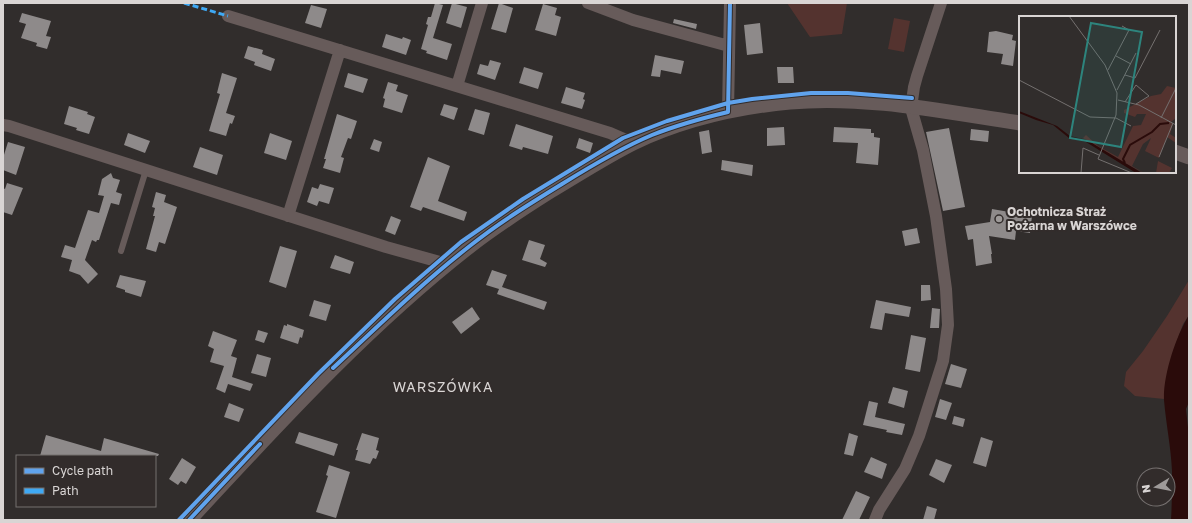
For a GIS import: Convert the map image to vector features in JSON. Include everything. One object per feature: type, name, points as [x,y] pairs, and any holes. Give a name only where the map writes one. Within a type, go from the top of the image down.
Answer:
[{"type":"street","points":[[457,86],[482,3]]},
{"type":"street","points":[[588,3],[633,20],[730,46]]},
{"type":"street","points":[[728,112],[730,3]]},
{"type":"street","points":[[875,520],[879,510],[905,469],[919,436],[942,362],[948,325],[946,289],[936,216],[923,150],[911,108],[917,76],[942,3]]},
{"type":"street","points":[[228,16],[610,133],[633,143]]},
{"type":"street","points":[[288,216],[340,50]]},
{"type":"street","points":[[189,520],[332,370],[447,264],[483,236],[535,201],[583,171],[633,143],[653,134],[728,112],[777,104],[821,101],[851,101],[1019,123]]},
{"type":"street","points":[[3,125],[386,247],[447,264]]},
{"type":"street","points":[[1176,152],[1189,157]]},
{"type":"lane","points":[[122,250],[146,170]]},
{"type":"shaded area","points":[[787,3],[847,3],[842,34],[810,37]]},
{"type":"shaded area","points":[[894,18],[910,21],[904,52],[888,49]]},
{"type":"shaded area","points":[[1189,280],[1189,315],[1183,324],[1173,352],[1164,399],[1135,396],[1124,386],[1126,372],[1143,351],[1167,316]]},
{"type":"shaded area","points":[[1189,315],[1189,402],[1186,409],[1189,437],[1189,520],[1171,520],[1172,507],[1176,507],[1176,467],[1172,467],[1164,390],[1171,356]]},
{"type":"building","points":[[435,3],[443,5],[433,38],[452,44],[447,60],[426,53],[427,51],[421,49],[428,25],[426,24],[428,17],[431,17]]},
{"type":"building","points":[[452,3],[467,7],[461,28],[446,23]]},
{"type":"building","points":[[499,3],[513,8],[506,33],[491,29]]},
{"type":"building","points":[[543,4],[557,8],[555,15],[561,17],[556,36],[535,30]]},
{"type":"building","points":[[311,5],[327,9],[321,28],[305,23]]},
{"type":"building","points":[[22,13],[51,21],[46,36],[51,37],[47,49],[36,46],[37,43],[21,38],[26,24],[19,22]]},
{"type":"building","points":[[674,19],[697,24],[696,29],[673,23]]},
{"type":"building","points":[[760,23],[763,53],[747,55],[744,25]]},
{"type":"building","points":[[996,31],[1013,35],[1012,40],[1016,41],[1013,66],[1001,64],[1003,54],[987,52],[989,32]]},
{"type":"building","points":[[386,34],[411,40],[406,55],[382,47]]},
{"type":"building","points":[[248,46],[263,50],[262,54],[275,59],[271,71],[254,65],[255,62],[244,58]]},
{"type":"building","points":[[655,55],[684,61],[681,74],[661,70],[660,77],[651,76]]},
{"type":"building","points":[[490,60],[501,63],[495,80],[477,74],[480,64],[488,66]]},
{"type":"building","points":[[524,67],[543,73],[538,89],[519,83]]},
{"type":"building","points":[[777,67],[793,67],[794,83],[778,83]]},
{"type":"building","points":[[222,73],[237,78],[226,113],[235,116],[232,124],[230,123],[226,136],[209,131],[220,94],[217,93]]},
{"type":"building","points":[[348,73],[368,79],[363,93],[344,87]]},
{"type":"building","points":[[388,82],[398,85],[396,91],[408,95],[402,113],[383,107],[385,99],[383,98]]},
{"type":"building","points":[[566,87],[585,93],[583,99],[585,100],[582,109],[561,103]]},
{"type":"building","points":[[444,104],[458,108],[454,120],[440,115]]},
{"type":"building","points":[[69,106],[88,112],[87,114],[95,117],[89,134],[64,124]]},
{"type":"building","points":[[475,109],[490,113],[484,135],[468,130]]},
{"type":"building","points":[[337,114],[357,121],[351,139],[348,138],[341,157],[344,158],[340,173],[323,168],[326,159],[324,159]]},
{"type":"building","points":[[516,124],[553,136],[548,154],[523,147],[522,150],[509,146]]},
{"type":"building","points":[[784,127],[785,145],[767,146],[767,128]]},
{"type":"building","points":[[834,127],[871,129],[871,133],[874,133],[874,137],[880,138],[878,165],[856,163],[858,143],[833,142]]},
{"type":"building","points":[[949,128],[965,207],[943,211],[926,132]]},
{"type":"building","points":[[971,129],[989,131],[988,142],[970,140]]},
{"type":"building","points":[[709,130],[712,152],[702,154],[699,132]]},
{"type":"building","points":[[128,133],[150,141],[145,153],[124,145]]},
{"type":"building","points":[[270,133],[292,141],[286,160],[264,153]]},
{"type":"building","points":[[579,138],[593,143],[590,153],[576,148]]},
{"type":"building","points":[[374,139],[382,142],[379,152],[370,149]]},
{"type":"building","points":[[8,142],[25,147],[16,175],[3,170],[3,158]]},
{"type":"building","points":[[200,147],[223,155],[217,175],[193,167]]},
{"type":"building","points":[[428,157],[450,166],[438,201],[467,212],[464,221],[423,207],[421,211],[410,207]]},
{"type":"building","points":[[722,160],[753,165],[752,176],[721,170]]},
{"type":"building","points":[[111,173],[113,178],[120,180],[116,192],[122,194],[119,205],[111,203],[99,240],[96,242],[92,240],[85,260],[98,274],[88,284],[80,275],[69,271],[72,260],[61,257],[65,245],[75,248],[88,210],[99,213],[104,196],[98,195],[102,179]]},
{"type":"building","points":[[7,183],[23,188],[12,215],[3,212],[3,188],[5,189]]},
{"type":"building","points":[[320,184],[334,188],[329,204],[319,201],[317,206],[307,202],[312,187],[318,189]]},
{"type":"building","points":[[156,192],[166,195],[164,202],[177,207],[165,244],[159,242],[156,252],[146,249],[155,216],[153,216],[155,208],[152,207]]},
{"type":"building","points":[[992,209],[1032,216],[1030,233],[1016,231],[1015,240],[989,236],[992,263],[976,266],[973,239],[968,240],[965,226],[990,222]]},
{"type":"building","points":[[391,216],[401,220],[395,235],[385,231]]},
{"type":"building","points":[[917,228],[920,243],[905,246],[902,231]]},
{"type":"building","points":[[529,240],[545,245],[540,259],[547,263],[545,267],[522,260]]},
{"type":"building","points":[[280,246],[297,251],[286,288],[269,282]]},
{"type":"building","points":[[335,255],[354,262],[350,274],[330,268]]},
{"type":"building","points":[[492,270],[507,275],[502,287],[547,302],[544,310],[497,294],[499,289],[486,285]]},
{"type":"building","points":[[120,275],[146,281],[141,297],[125,292],[125,290],[116,287]]},
{"type":"building","points":[[921,285],[930,285],[931,300],[921,301]]},
{"type":"building","points":[[314,300],[331,305],[326,321],[309,316]]},
{"type":"building","points":[[876,300],[911,307],[909,317],[885,313],[882,330],[870,328]]},
{"type":"building","points":[[472,307],[480,319],[461,334],[452,322]]},
{"type":"building","points":[[932,308],[940,309],[939,328],[930,328]]},
{"type":"building","points":[[287,324],[304,330],[302,338],[300,337],[298,344],[280,338],[284,325],[287,326]]},
{"type":"building","points":[[258,330],[268,333],[264,343],[255,340]]},
{"type":"building","points":[[213,331],[237,340],[231,356],[237,358],[232,377],[253,384],[250,391],[228,384],[225,393],[216,389],[224,366],[210,362],[214,349],[208,346]]},
{"type":"building","points":[[911,335],[926,338],[920,372],[905,369]]},
{"type":"building","points":[[257,354],[271,358],[266,377],[251,373]]},
{"type":"building","points":[[951,364],[967,369],[961,388],[945,384]]},
{"type":"building","points":[[893,387],[908,391],[904,408],[888,403]]},
{"type":"building","points":[[940,399],[952,403],[946,420],[935,417]]},
{"type":"building","points":[[869,401],[878,403],[875,417],[905,424],[902,435],[863,425]]},
{"type":"building","points":[[229,403],[244,409],[239,422],[224,417]]},
{"type":"building","points":[[954,416],[965,419],[963,427],[952,424]]},
{"type":"building","points":[[299,432],[338,444],[334,456],[295,443]]},
{"type":"building","points":[[362,433],[379,438],[376,450],[379,451],[376,459],[373,458],[370,464],[355,460],[358,450],[356,450]]},
{"type":"building","points":[[849,433],[858,436],[853,456],[844,454]]},
{"type":"building","points":[[46,435],[101,451],[104,438],[159,454],[158,456],[40,455]]},
{"type":"building","points":[[981,437],[993,441],[986,467],[973,463]]},
{"type":"building","points":[[871,457],[887,464],[882,479],[864,472]]},
{"type":"building","points":[[182,458],[196,467],[186,484],[181,481],[178,485],[169,479]]},
{"type":"building","points":[[936,459],[952,465],[944,483],[929,475]]},
{"type":"building","points":[[329,465],[350,472],[336,518],[316,512],[328,476],[326,475]]},
{"type":"building","points":[[856,491],[870,497],[859,520],[842,520]]},
{"type":"building","points":[[927,506],[937,509],[934,520],[923,520]]},
{"type":"marked path","points":[[184,3],[228,16]]},
{"type":"cycle path","points":[[333,368],[435,274],[482,237],[516,213],[595,164],[640,140],[661,131],[728,112],[730,3]]},
{"type":"cycle path","points":[[179,520],[318,374],[395,299],[461,242],[523,199],[623,138],[667,121],[728,103],[752,99],[811,93],[848,93],[912,98]]},
{"type":"cycle path","points":[[189,520],[260,444]]},
{"type":"place","name":"Ochotnicza Straż Pożarna w Warszówce","points":[[999,219]]},
{"type":"district","name":"WARSZÓWKA","points":[[443,387]]}]
